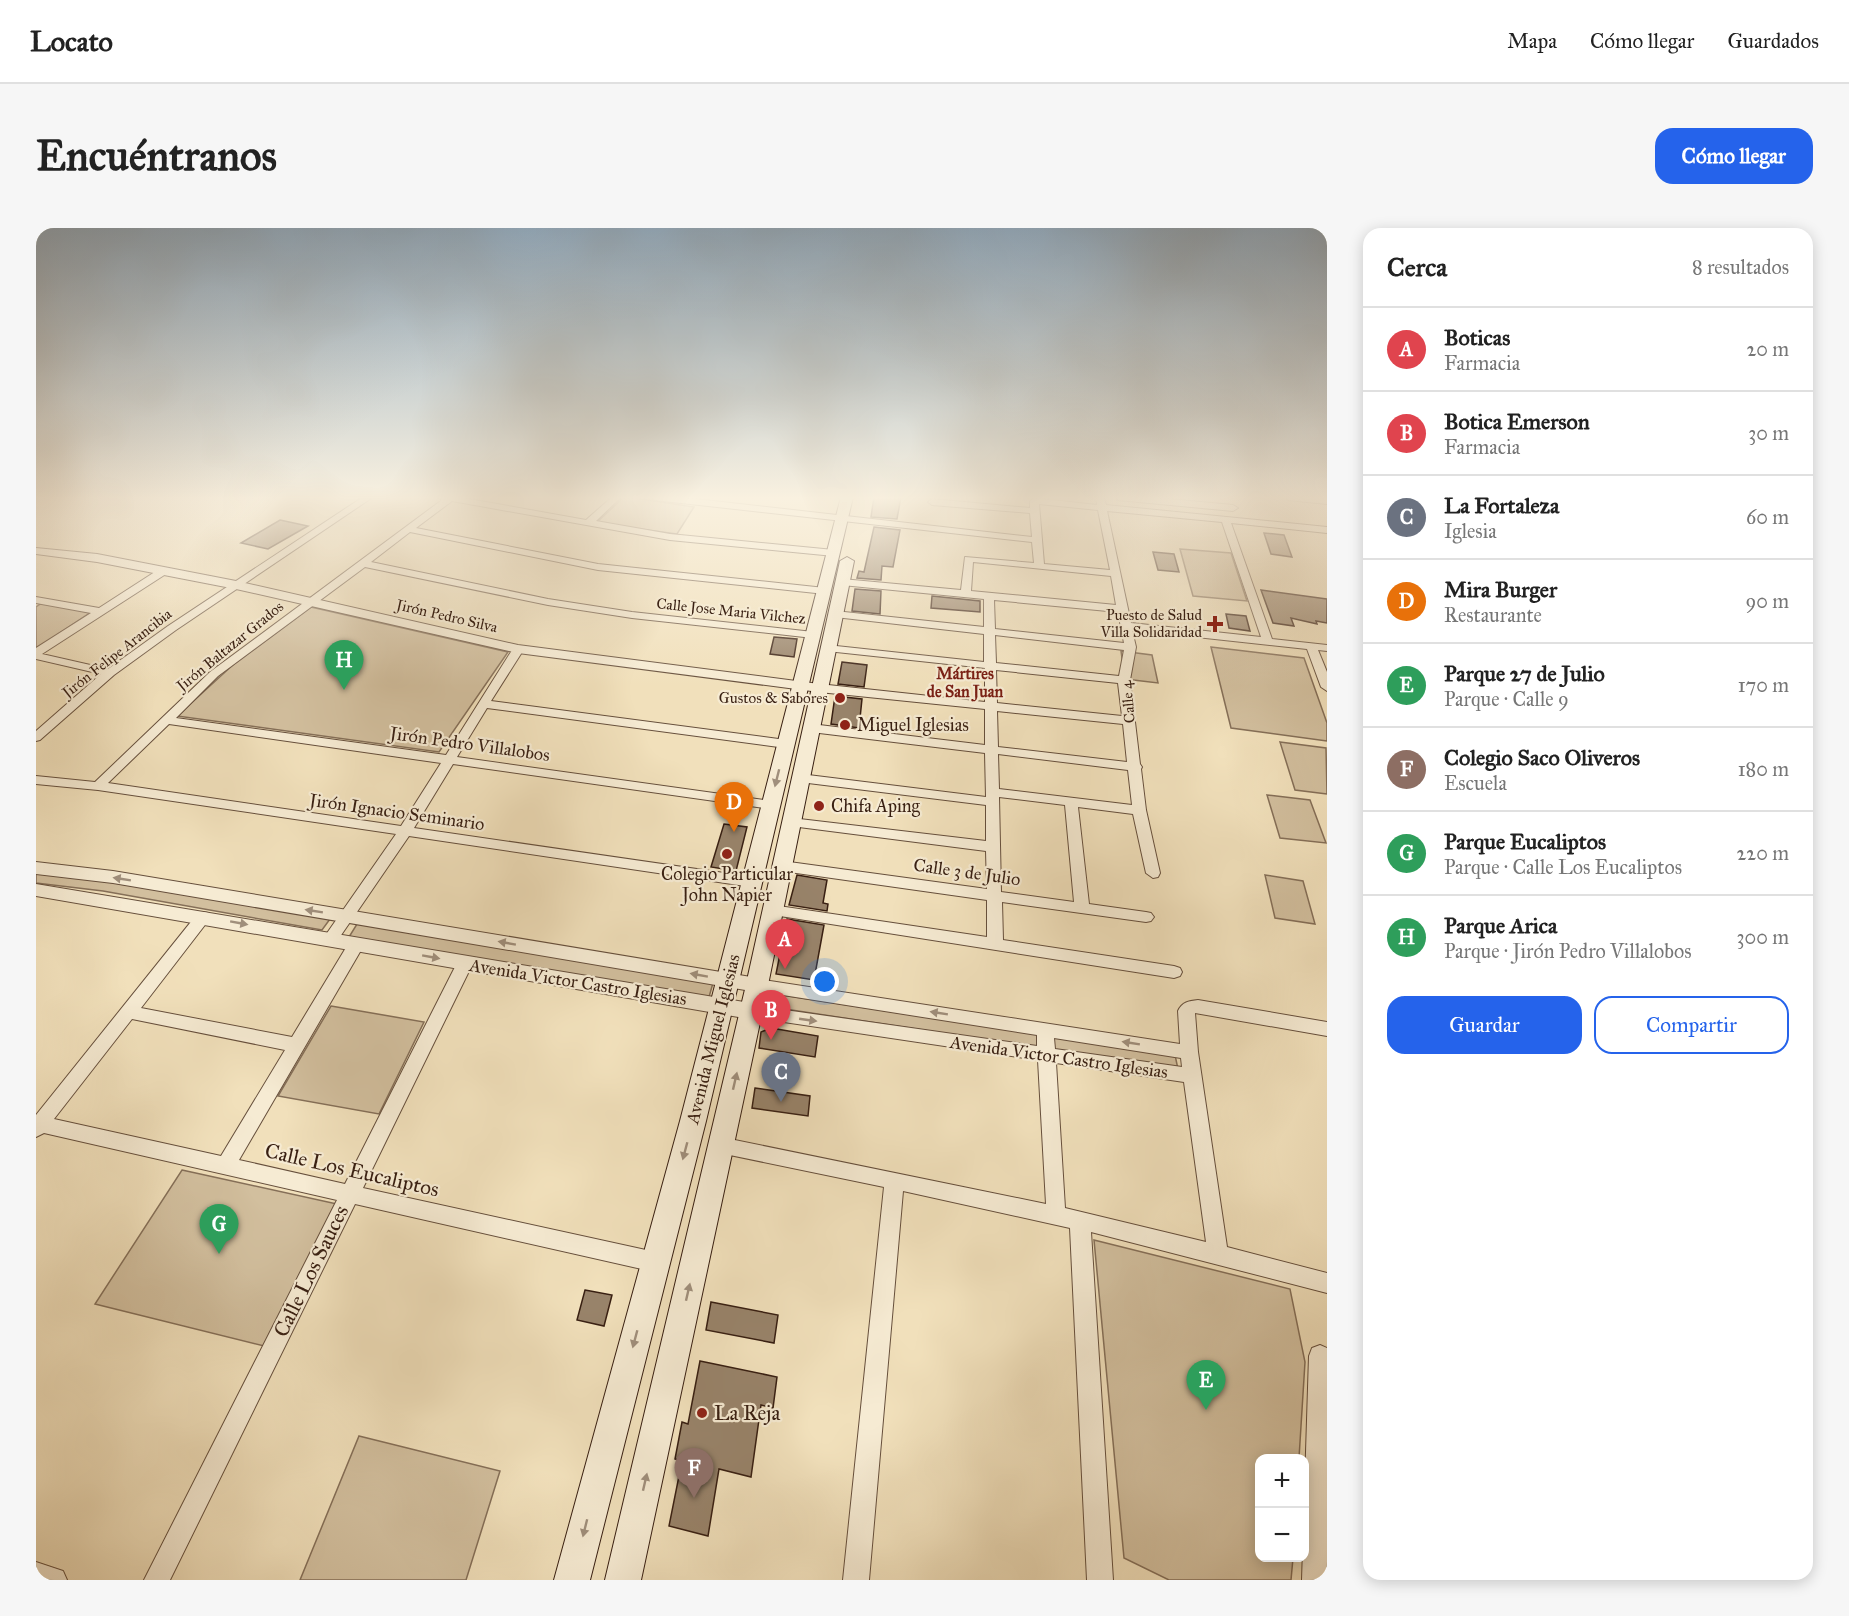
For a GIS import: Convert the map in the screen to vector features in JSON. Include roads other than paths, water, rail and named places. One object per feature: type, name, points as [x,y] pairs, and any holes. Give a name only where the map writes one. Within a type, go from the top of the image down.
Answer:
[{"type":"main road","name":"Avenida Miguel Iglesias","points":[[820,642],[835,614],[834,560]]},
{"type":"main road","name":"Avenida Miguel Iglesias","points":[[572,1580],[729,980],[786,744],[810,687],[838,560]]},
{"type":"main road","name":"Avenida Miguel Iglesias","points":[[623,1580],[757,985],[811,728],[810,687]]},
{"type":"street","name":"Jirón Pedro Silva","points":[[109,560],[309,601],[518,650],[810,687]]},
{"type":"street","name":"Jirón Felipe Arancibia","points":[[36,737],[110,673],[274,560]]},
{"type":"street","name":"Jirón Baltazar Grados","points":[[98,786],[214,674],[366,560]]},
{"type":"street","points":[[563,560],[598,567],[966,594],[1123,609]]},
{"type":"street","points":[[966,594],[968,560]]},
{"type":"street","points":[[979,560],[1117,574]]},
{"type":"street","points":[[1039,560],[1039,566]]},
{"type":"street","name":"Calle 4","points":[[1114,560],[1130,647],[1124,680],[1136,767],[1139,810],[1153,873]]},
{"type":"street","points":[[1240,560],[1269,642]]},
{"type":"street","name":"Calle Jose Maria Vilchez","points":[[362,563],[548,602],[632,615],[990,665],[1124,680]]},
{"type":"street","points":[[36,654],[165,570]]},
{"type":"street","points":[[989,596],[995,945]]},
{"type":"street","points":[[36,600],[99,611]]},
{"type":"street","points":[[835,614],[1130,647]]},
{"type":"street","points":[[1126,626],[1327,648]]},
{"type":"street","points":[[1311,646],[1327,687]]},
{"type":"street","points":[[330,940],[405,831],[518,650]]},
{"type":"street","points":[[36,654],[110,673]]},
{"type":"street","points":[[810,687],[1130,721]]},
{"type":"street","points":[[484,704],[786,744]]},
{"type":"street","name":"Jirón Pedro Villalobos","points":[[165,720],[771,805]]},
{"type":"street","points":[[811,728],[1136,767]]},
{"type":"street","points":[[800,778],[1139,810]]},
{"type":"street","name":"Jirón Ignacio Seminario","points":[[36,780],[98,786],[752,882]]},
{"type":"street","points":[[1071,802],[1082,909]]},
{"type":"street","points":[[791,822],[993,847]]},
{"type":"street","name":"Calle 3 de Julio","points":[[782,866],[1146,917]]},
{"type":"street","name":"Avenida Victor Castro Iglesias","points":[[36,868],[113,877],[757,985],[1189,1053]]},
{"type":"street","name":"Avenida Victor Castro Iglesias","points":[[36,891],[203,917],[750,1011],[1193,1076]]},
{"type":"street","points":[[772,910],[1174,972]]},
{"type":"street","points":[[38,1127],[203,917]]},
{"type":"street","points":[[225,1166],[356,945]]},
{"type":"street","name":"Calle Los Sauces","points":[[157,1580],[465,963]]},
{"type":"street","points":[[1218,1253],[1189,1053],[1186,1011],[1198,1006],[1327,1029]]},
{"type":"street","points":[[127,1012],[297,1045]]},
{"type":"street","points":[[1045,1030],[1056,1216]]},
{"type":"street","name":"Calle Los Eucaliptos","points":[[38,1127],[225,1166],[655,1262]]},
{"type":"street","points":[[720,1145],[1056,1216],[1218,1253],[1327,1283]]},
{"type":"street","points":[[856,1580],[894,1180]]},
{"type":"street","points":[[1080,1222],[1100,1580]]},
{"type":"street","points":[[1315,1580],[1320,1356]]},
{"type":"street","points":[[36,1575],[54,1580]]},
{"type":"place","name":"Puesto de Salud Villa Solidaridad","points":[[1215,624]]},
{"type":"place","name":"Parque Arica","points":[[344,690]]},
{"type":"place","name":"Gustos & Sabores","points":[[840,698]]},
{"type":"place","name":"Miguel Iglesias","points":[[845,725]]},
{"type":"place","name":"Chifa Aping","points":[[819,806]]},
{"type":"place","name":"Mira Burger","points":[[734,832]]},
{"type":"place","name":"Colegio Particular John Napier","points":[[727,854]]},
{"type":"place","name":"Boticas","points":[[785,969]]},
{"type":"place","name":"Botica Emerson","points":[[771,1040]]},
{"type":"place","name":"La Fortaleza","points":[[781,1102]]},
{"type":"place","name":"Parque Eucaliptos","points":[[219,1254]]},
{"type":"place","name":"Parque 27 de Julio","points":[[1206,1410]]},
{"type":"place","name":"La Reja","points":[[702,1413]]},
{"type":"place","name":"Colegio Saco Oliveros","points":[[694,1498]]},
{"type":"district","name":"Mártires de San Juan","points":[[965,682]]}]
